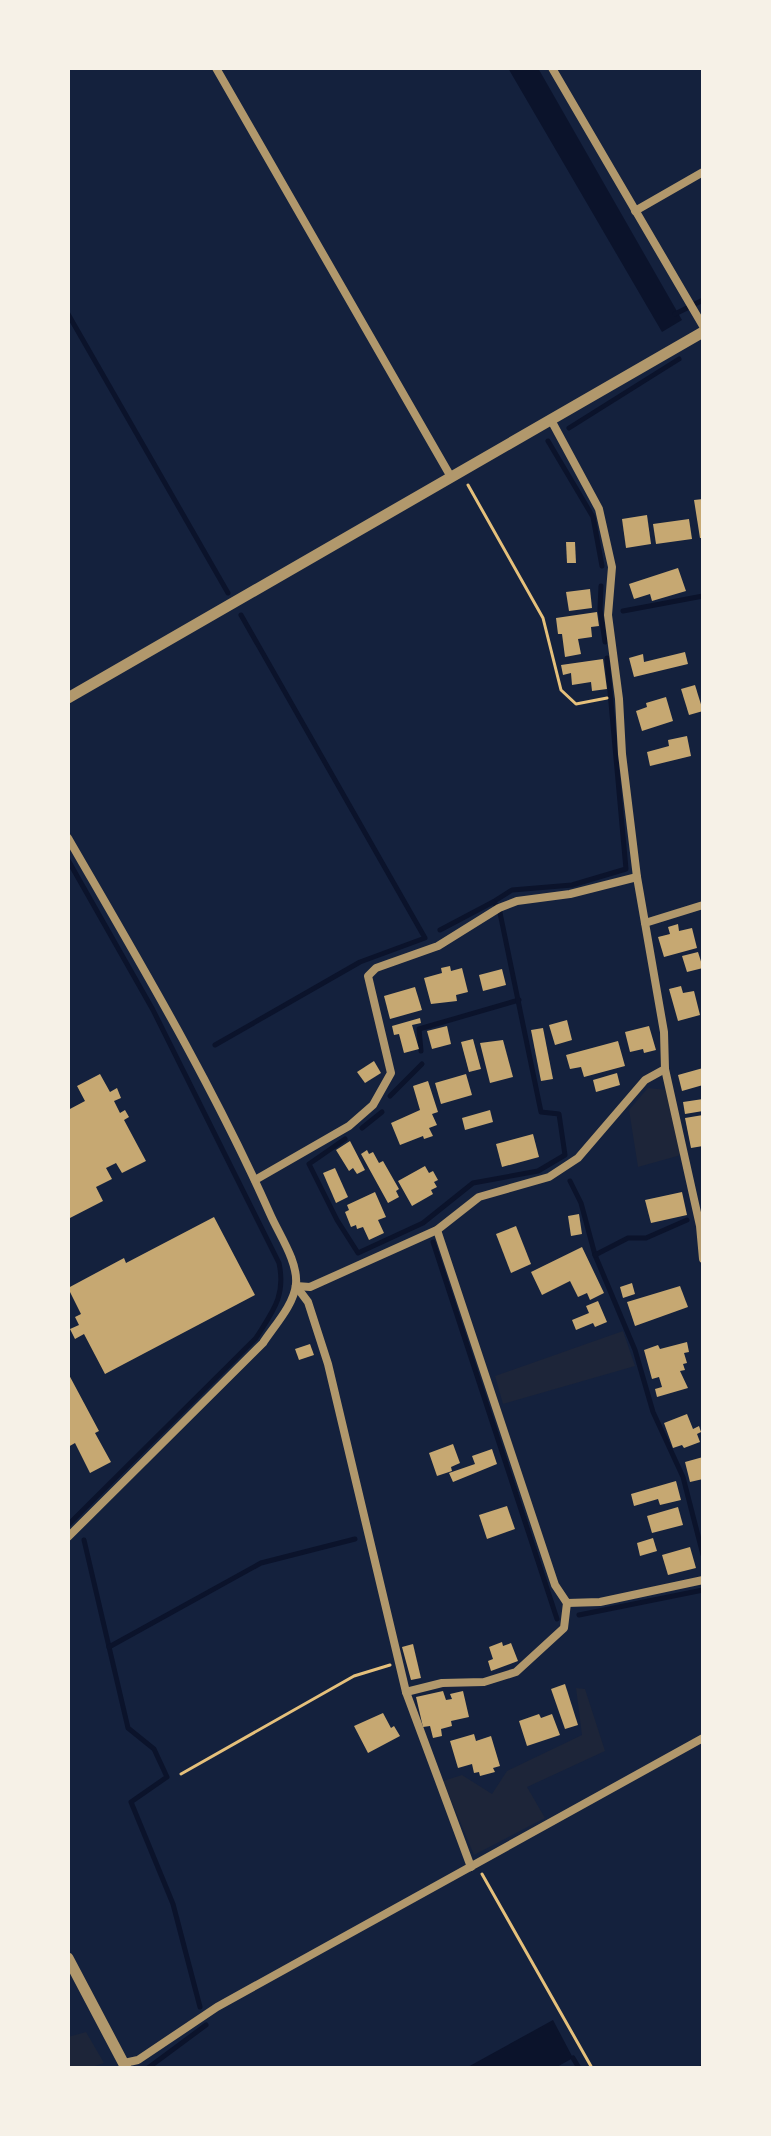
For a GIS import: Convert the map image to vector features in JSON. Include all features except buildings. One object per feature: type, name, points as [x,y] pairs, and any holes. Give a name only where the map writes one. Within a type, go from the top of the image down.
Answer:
[{"type":"street","points":[[216,68],[456,475]]},
{"type":"street","points":[[68,698],[703,329],[552,68]]},
{"type":"street","points":[[635,211],[703,172]]},
{"type":"street","points":[[551,420],[599,509],[612,567],[608,615],[637,877],[664,1032],[665,1069],[702,1225],[703,1259]]},
{"type":"street","points":[[68,838],[150,980],[255,1180],[294,1268],[296,1286],[287,1307],[263,1343],[68,1537]]},
{"type":"street","points":[[255,1180],[349,1126],[373,1105],[391,1073],[368,976],[376,968],[438,946],[499,908],[517,901],[570,894],[637,877]]},
{"type":"street","points":[[645,923],[703,905]]},
{"type":"street","points":[[296,1286],[310,1287],[437,1230],[479,1197],[549,1177],[578,1158],[645,1080],[665,1069]]},
{"type":"street","points":[[406,1692],[442,1683],[484,1682],[516,1672],[564,1628],[567,1603],[555,1585],[437,1230]]},
{"type":"street","points":[[296,1286],[308,1302],[328,1364],[406,1692],[474,1865]]},
{"type":"street","points":[[567,1603],[600,1602],[703,1580]]},
{"type":"street","points":[[68,1958],[125,2066],[217,2007],[703,1738]]},
{"type":"path","points":[[456,475],[543,618],[561,690],[576,704],[603,697]]},
{"type":"path","points":[[181,1774],[354,1676],[398,1662]]},
{"type":"path","points":[[474,1865],[592,2068]]},
{"type":"shaded area","points":[[508,68],[538,68],[682,320],[662,332]]},
{"type":"shaded area","points":[[648,1088],[667,1090],[681,1155],[638,1167],[629,1110]]},
{"type":"shaded area","points":[[623,1331],[635,1366],[503,1404],[495,1376]]},
{"type":"shaded area","points":[[576,1688],[585,1689],[605,1751],[527,1787],[545,1818],[474,1855],[443,1781],[462,1775],[492,1794],[507,1771],[582,1735]]},
{"type":"shaded area","points":[[553,2020],[573,2058],[555,2068],[466,2068]]},
{"type":"shaded area","points":[[86,2032],[104,2063],[89,2068],[68,2068],[68,2037]]},
{"type":"waterway","points":[[675,314],[703,300]]},
{"type":"waterway","points":[[68,314],[228,593]]},
{"type":"waterway","points":[[569,428],[679,359]]},
{"type":"waterway","points":[[548,441],[593,517],[602,566]]},
{"type":"waterway","points":[[601,586],[600,609],[605,642]]},
{"type":"waterway","points":[[623,611],[703,596]]},
{"type":"waterway","points":[[215,1045],[360,962],[425,938],[241,615]]},
{"type":"waterway","points":[[493,902],[512,890],[572,885],[626,869],[607,658]]},
{"type":"waterway","points":[[68,860],[153,1010],[279,1263],[281,1275],[276,1303],[256,1338],[68,1525]]},
{"type":"waterway","points":[[345,1139],[309,1164],[337,1220],[358,1253],[423,1223],[473,1183],[538,1171],[565,1155],[559,1114],[541,1112],[499,908],[493,902],[440,930]]},
{"type":"waterway","points":[[421,1051],[419,1029],[519,1000]]},
{"type":"waterway","points":[[390,1096],[422,1064]]},
{"type":"waterway","points":[[362,1128],[382,1112]]},
{"type":"waterway","points":[[570,1181],[581,1203],[595,1255],[635,1350],[653,1412],[683,1477],[703,1555]]},
{"type":"waterway","points":[[595,1255],[628,1238],[646,1238],[687,1220]]},
{"type":"waterway","points":[[433,1242],[557,1619]]},
{"type":"waterway","points":[[109,1647],[261,1563],[355,1539]]},
{"type":"waterway","points":[[84,1540],[128,1728],[154,1749],[167,1777],[131,1802],[173,1904],[200,2007]]},
{"type":"waterway","points":[[579,1615],[703,1590]]},
{"type":"waterway","points":[[148,2068],[206,2025]]},
{"type":"waterway","points":[[573,2058],[579,2068]]}]
